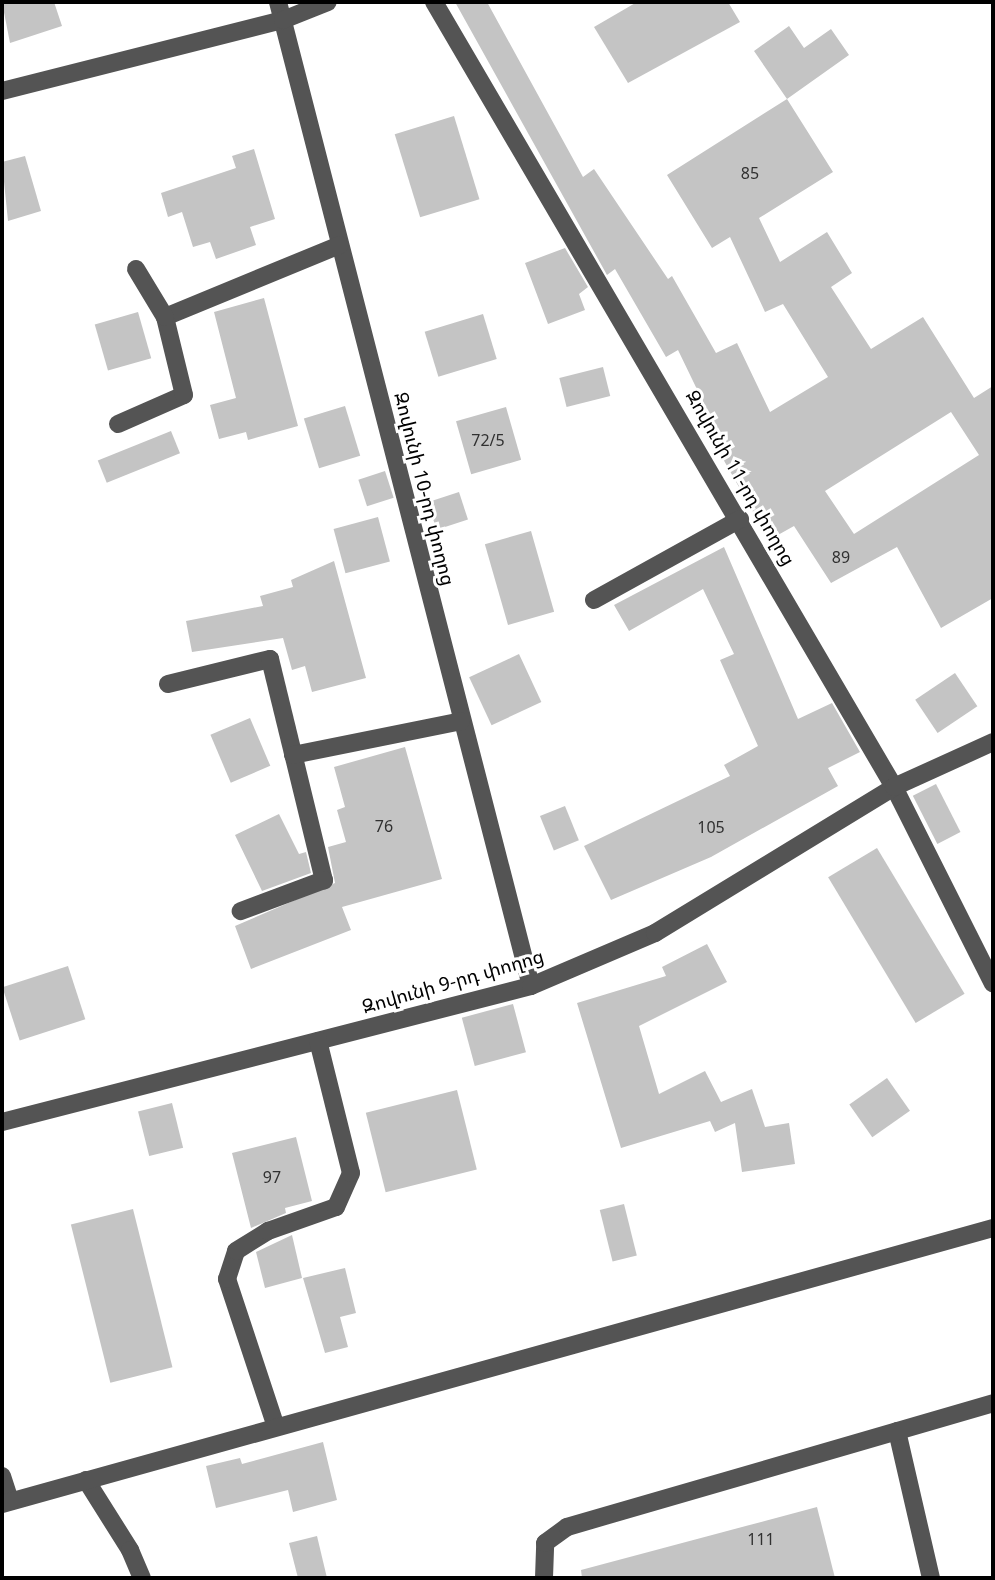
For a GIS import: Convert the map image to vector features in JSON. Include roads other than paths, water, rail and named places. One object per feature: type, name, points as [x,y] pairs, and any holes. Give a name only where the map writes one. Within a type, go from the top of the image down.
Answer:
[{"type":"street","name":"Զովունի 10-րդ փողոց","points":[[278,2],[460,721],[531,986]]},
{"type":"street","points":[[2,91],[283,20],[328,2]]},
{"type":"street","name":"Զովունի 11-րդ փողոց","points":[[434,2],[740,519],[894,788],[993,984]]},
{"type":"street","points":[[165,317],[340,245]]},
{"type":"street","points":[[118,424],[184,395],[165,317],[136,269]]},
{"type":"street","points":[[594,600],[740,519]]},
{"type":"street","points":[[168,684],[270,659],[324,880],[241,911]]},
{"type":"street","points":[[293,755],[460,721]]},
{"type":"street","name":"Զովունի 9-րդ փողոց","points":[[2,1122],[531,986],[655,933],[894,788],[993,742]]},
{"type":"street","points":[[276,1427],[227,1279],[236,1251],[268,1231],[336,1207],[351,1173],[318,1041]]},
{"type":"street","points":[[2,1476],[6,1502],[993,1228]]},
{"type":"street","points":[[544,1578],[545,1544],[567,1527],[993,1403]]},
{"type":"street","points":[[897,1431],[931,1578]]},
{"type":"street","points":[[86,1480],[131,1550],[142,1578]]}]
